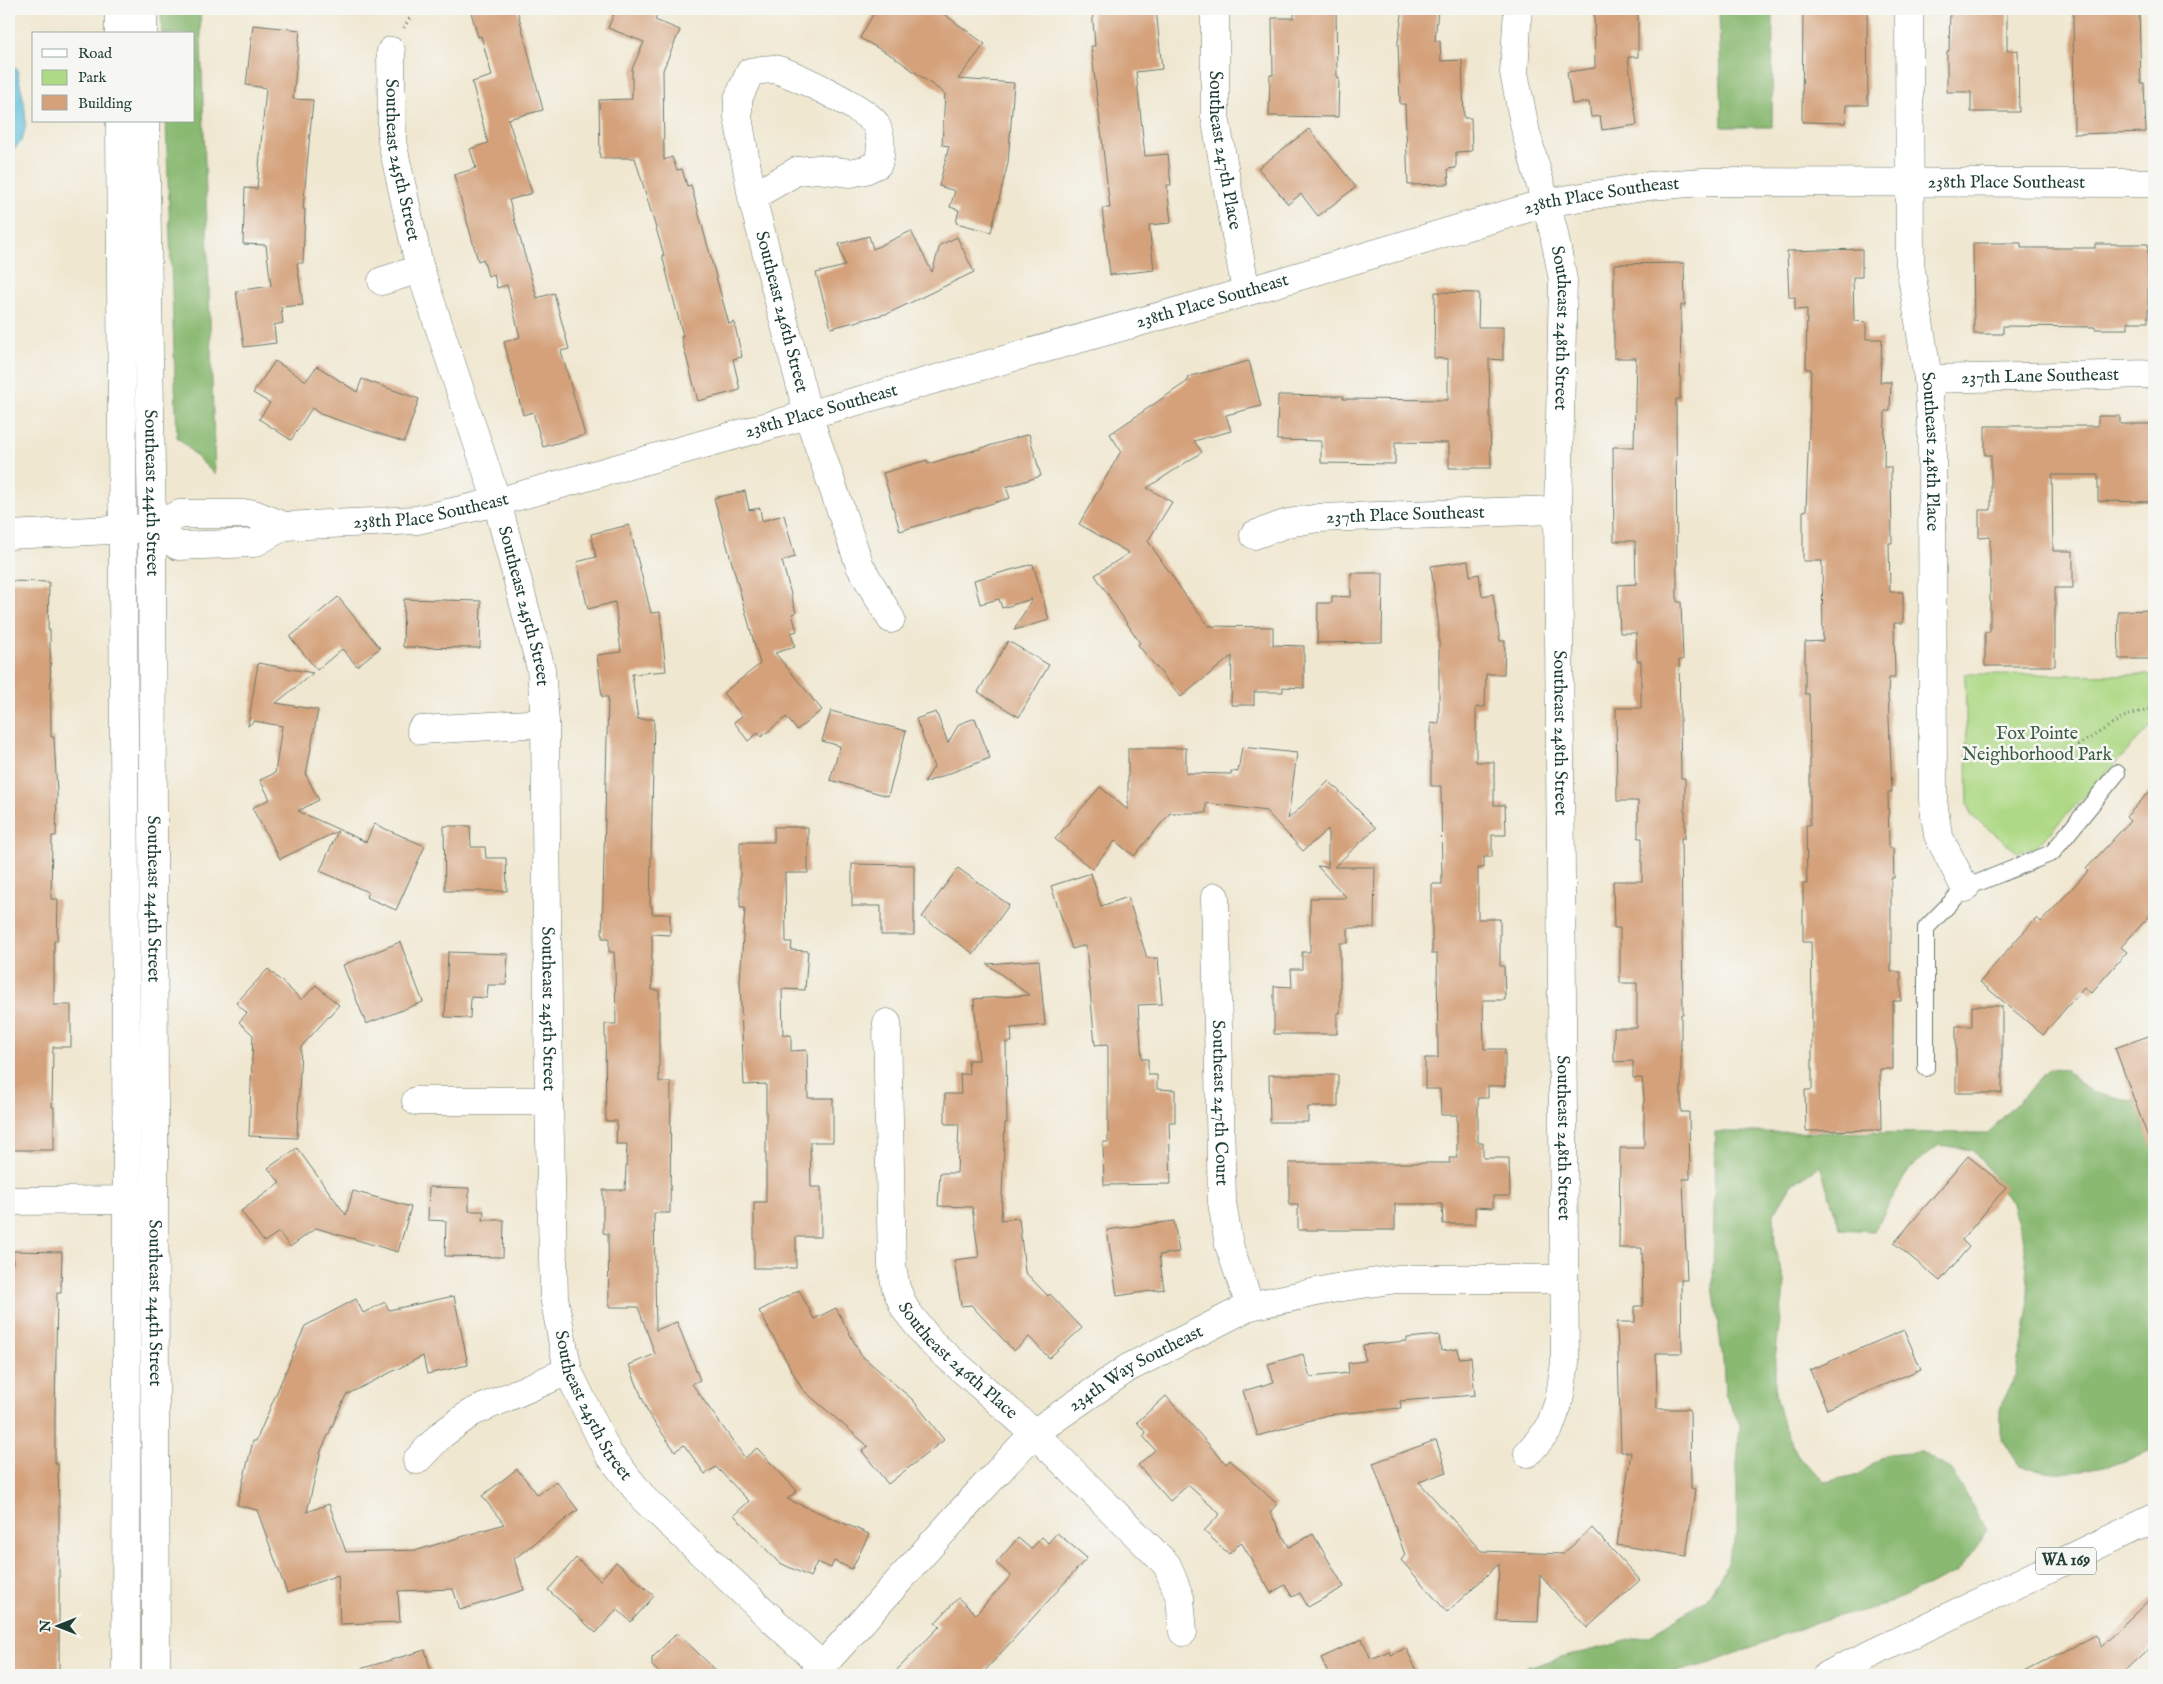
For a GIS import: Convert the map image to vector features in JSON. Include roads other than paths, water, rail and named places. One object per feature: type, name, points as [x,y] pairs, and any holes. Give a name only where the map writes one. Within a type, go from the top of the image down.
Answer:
[{"type":"street","points":[[119,9],[119,32]]},
{"type":"street","points":[[142,9],[143,32]]},
{"type":"street","name":"Southeast 247th Place","points":[[1215,9],[1215,116],[1246,292]]},
{"type":"street","name":"Southeast 248th Street","points":[[1518,9],[1514,73],[1526,133],[1553,229],[1562,280],[1558,510],[1565,1363],[1559,1401],[1549,1429],[1528,1453]]},
{"type":"street","name":"Southeast 248th Place","points":[[1909,9],[1910,264],[1928,379],[1932,437],[1933,801],[1938,835],[1965,888]]},
{"type":"street","name":"Southeast 245th Street","points":[[390,51],[392,142],[420,269],[497,502],[541,669],[546,723],[549,1101],[554,1297],[568,1371],[608,1453],[644,1498],[823,1672]]},
{"type":"street","name":"Southeast 246th Street","points":[[752,197],[796,171],[818,170],[850,173],[865,170],[878,164],[882,151],[874,121],[863,111],[790,73],[773,69],[750,72],[738,99],[738,117],[752,197],[808,415],[860,566],[891,618]]},
{"type":"street","name":"Southeast 244th Street","points":[[120,122],[127,1200],[126,1675]]},
{"type":"street","name":"Southeast 244th Street","points":[[145,122],[152,528],[156,1675]]},
{"type":"street","name":"238th Place Southeast","points":[[152,528],[178,546],[254,543],[284,526],[417,520],[497,502],[1246,292],[1545,204],[1649,186],[1703,182],[2154,183]]},
{"type":"street","points":[[382,281],[420,269]]},
{"type":"street","name":"237th Lane Southeast","points":[[1928,379],[2154,374]]},
{"type":"street","name":"237th Place Southeast","points":[[1254,534],[1288,523],[1319,518],[1558,510]]},
{"type":"street","points":[[9,535],[152,528]]},
{"type":"street","points":[[421,730],[546,723]]},
{"type":"street","name":"Southeast 247th Court","points":[[1215,897],[1222,1202],[1229,1245],[1250,1306]]},
{"type":"street","name":"Southeast 246th Place","points":[[887,1023],[892,1266],[896,1288],[906,1309],[931,1342],[1034,1433],[1167,1565],[1180,1598],[1183,1632]]},
{"type":"street","points":[[416,1101],[549,1101]]},
{"type":"street","points":[[9,1201],[155,1200]]},
{"type":"street","name":"234th Way Southeast","points":[[823,1672],[968,1504],[1034,1433],[1128,1368],[1250,1306],[1336,1288],[1396,1279],[1564,1279]]},
{"type":"street","points":[[417,1460],[441,1435],[470,1413],[568,1371]]},
{"type":"street","name":"WA 169","points":[[1827,1675],[2154,1518]]},
{"type":"lane","points":[[1926,1068],[1926,928],[1965,888],[2052,853],[2118,773]]},
{"type":"water","points":[[9,62],[17,69],[24,102],[25,126],[23,136],[18,145],[9,152]]},
{"type":"park label","name":"Fox Pointe Neighborhood Park","points":[[2037,744]]}]
